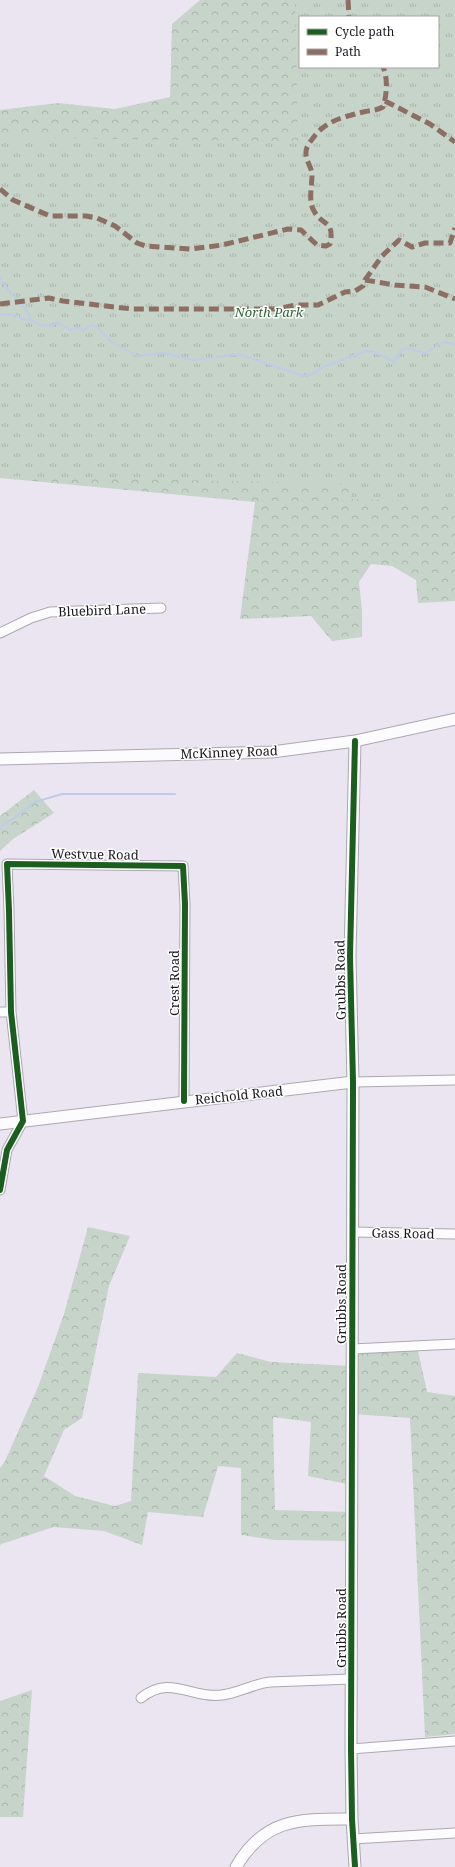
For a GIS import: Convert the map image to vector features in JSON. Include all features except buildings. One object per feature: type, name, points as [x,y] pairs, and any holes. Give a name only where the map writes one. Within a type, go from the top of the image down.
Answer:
[{"type":"street","name":"Bluebird Lane","points":[[0,633],[31,618],[50,612],[161,608]]},
{"type":"street","name":"McKinney Road","points":[[0,759],[272,752],[355,741],[455,719]]},
{"type":"street","name":"Grubbs Road","points":[[355,741],[350,956],[353,1082],[351,1749],[352,1819],[355,1867]]},
{"type":"street","name":"Westvue Road","points":[[11,1012],[10,911],[6,864],[183,866]]},
{"type":"street","name":"Crest Road","points":[[183,866],[185,904],[184,1101]]},
{"type":"street","points":[[0,1012],[11,1012],[23,1121],[7,1150],[0,1190]]},
{"type":"street","name":"Reichold Road","points":[[0,1124],[353,1082],[455,1080]]},
{"type":"street","name":"Gass Road","points":[[352,1232],[455,1234]]},
{"type":"street","points":[[352,1349],[455,1344]]},
{"type":"street","points":[[141,1698],[148,1692],[162,1687],[174,1687],[202,1694],[218,1696],[264,1683],[352,1679]]},
{"type":"street","points":[[351,1749],[455,1741]]},
{"type":"street","points":[[236,1867],[255,1842],[276,1827],[289,1822],[306,1820],[352,1819]]},
{"type":"street","points":[[353,1839],[455,1833]]},
{"type":"green space","name":"North Park","points":[[200,0],[455,0],[455,601],[418,603],[416,580],[392,566],[371,564],[359,582],[362,610],[362,637],[332,641],[311,616],[240,619],[255,502],[0,478],[0,110],[58,103],[115,109],[170,97],[172,24]]},
{"type":"green space","name":"North Park","points":[[295,0],[455,0],[455,502],[351,499],[351,484],[0,476],[0,137],[298,142]]},
{"type":"green space","points":[[34,790],[54,813],[13,839],[0,851],[0,816]]},
{"type":"green space","points":[[88,1227],[130,1236],[109,1286],[82,1418],[64,1430],[44,1476],[75,1496],[115,1506],[131,1501],[138,1373],[216,1377],[237,1353],[271,1362],[351,1366],[352,1349],[417,1346],[427,1392],[455,1396],[455,1734],[425,1737],[410,1418],[352,1414],[352,1485],[308,1476],[311,1422],[273,1417],[275,1510],[352,1512],[352,1541],[275,1540],[241,1535],[241,1468],[218,1466],[203,1517],[148,1512],[142,1545],[104,1531],[54,1527],[1,1544],[0,1546],[0,1468],[5,1461],[38,1387],[64,1314]]},
{"type":"green space","points":[[32,1690],[23,1817],[0,1817],[0,1701]]},
{"type":"waterway","points":[[0,276],[6,288],[25,308],[31,320]]},
{"type":"waterway","points":[[0,314],[15,315],[22,319],[31,320],[40,325],[52,326],[57,322],[70,330],[80,328],[83,331],[92,325],[97,327],[110,341],[137,356],[164,353],[192,360],[239,354],[304,376],[315,373],[320,368],[366,351],[375,352],[395,362],[403,349],[406,348],[425,353],[444,342],[455,344]]},
{"type":"waterway","points":[[0,829],[5,823],[13,819],[35,802],[62,794],[175,794]]},
{"type":"marked path","points":[[348,0],[349,16]]},
{"type":"marked path","points":[[0,189],[13,200],[50,216],[86,216],[97,218],[115,226],[137,243],[146,246],[191,249],[222,245],[288,229],[301,230],[317,245],[326,246],[330,244],[331,231],[327,224],[317,216],[312,207],[312,175],[307,158],[307,148],[318,132],[323,127],[335,120],[383,107],[386,87],[386,76],[384,68]]},
{"type":"marked path","points":[[385,101],[430,124],[455,142]]},
{"type":"marked path","points":[[0,304],[49,298],[132,309],[277,309],[295,305],[318,305],[345,292],[355,291],[363,286],[365,280],[382,256],[399,240],[412,247],[425,243],[450,243],[455,228]]},
{"type":"marked path","points":[[365,280],[395,285],[425,287],[455,299]]},
{"type":"cycle path","points":[[355,741],[350,956],[353,1082],[351,1749],[352,1819],[355,1867]]},
{"type":"cycle path","points":[[0,1190],[7,1150],[23,1121],[11,1012],[7,864],[183,866],[185,904],[184,1101]]}]
